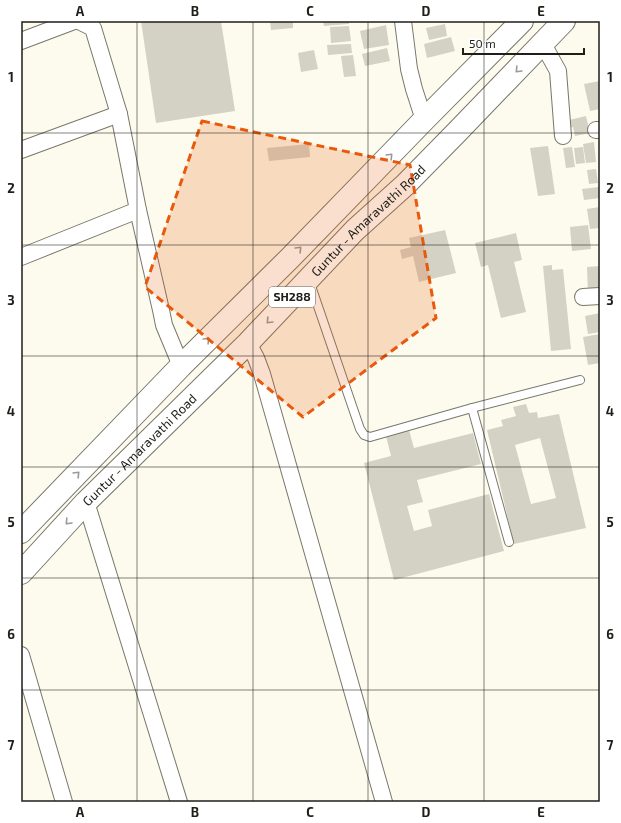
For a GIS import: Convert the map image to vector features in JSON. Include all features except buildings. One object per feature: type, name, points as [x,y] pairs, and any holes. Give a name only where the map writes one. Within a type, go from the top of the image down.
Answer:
[{"type":"main road","name":"Guntur - Amaravathi Road","points":[[21,532],[181,366],[296,253],[522,21]]},
{"type":"main road","name":"Guntur - Amaravathi Road","points":[[21,573],[86,502],[248,343],[355,230],[405,185],[447,143],[564,21]]},
{"type":"street","points":[[21,41],[74,21]]},
{"type":"street","points":[[79,21],[93,28],[119,114],[138,210],[164,325],[181,366]]},
{"type":"street","points":[[403,21],[409,69],[424,120]]},
{"type":"street","points":[[543,44],[558,71],[563,136]]},
{"type":"street","points":[[21,150],[119,114]]},
{"type":"street","points":[[21,256],[138,210]]},
{"type":"street","points":[[584,297],[600,296]]},
{"type":"street","points":[[248,343],[262,374],[384,802]]},
{"type":"street","points":[[86,502],[179,802]]},
{"type":"street","points":[[21,655],[64,802]]},
{"type":"lane","points":[[309,279],[360,429],[364,435],[370,437],[472,408],[580,380]]},
{"type":"lane","points":[[472,408],[509,542]]},
{"type":"highlighted area","points":[[202,121],[410,165],[436,318],[303,417],[145,287]]}]
